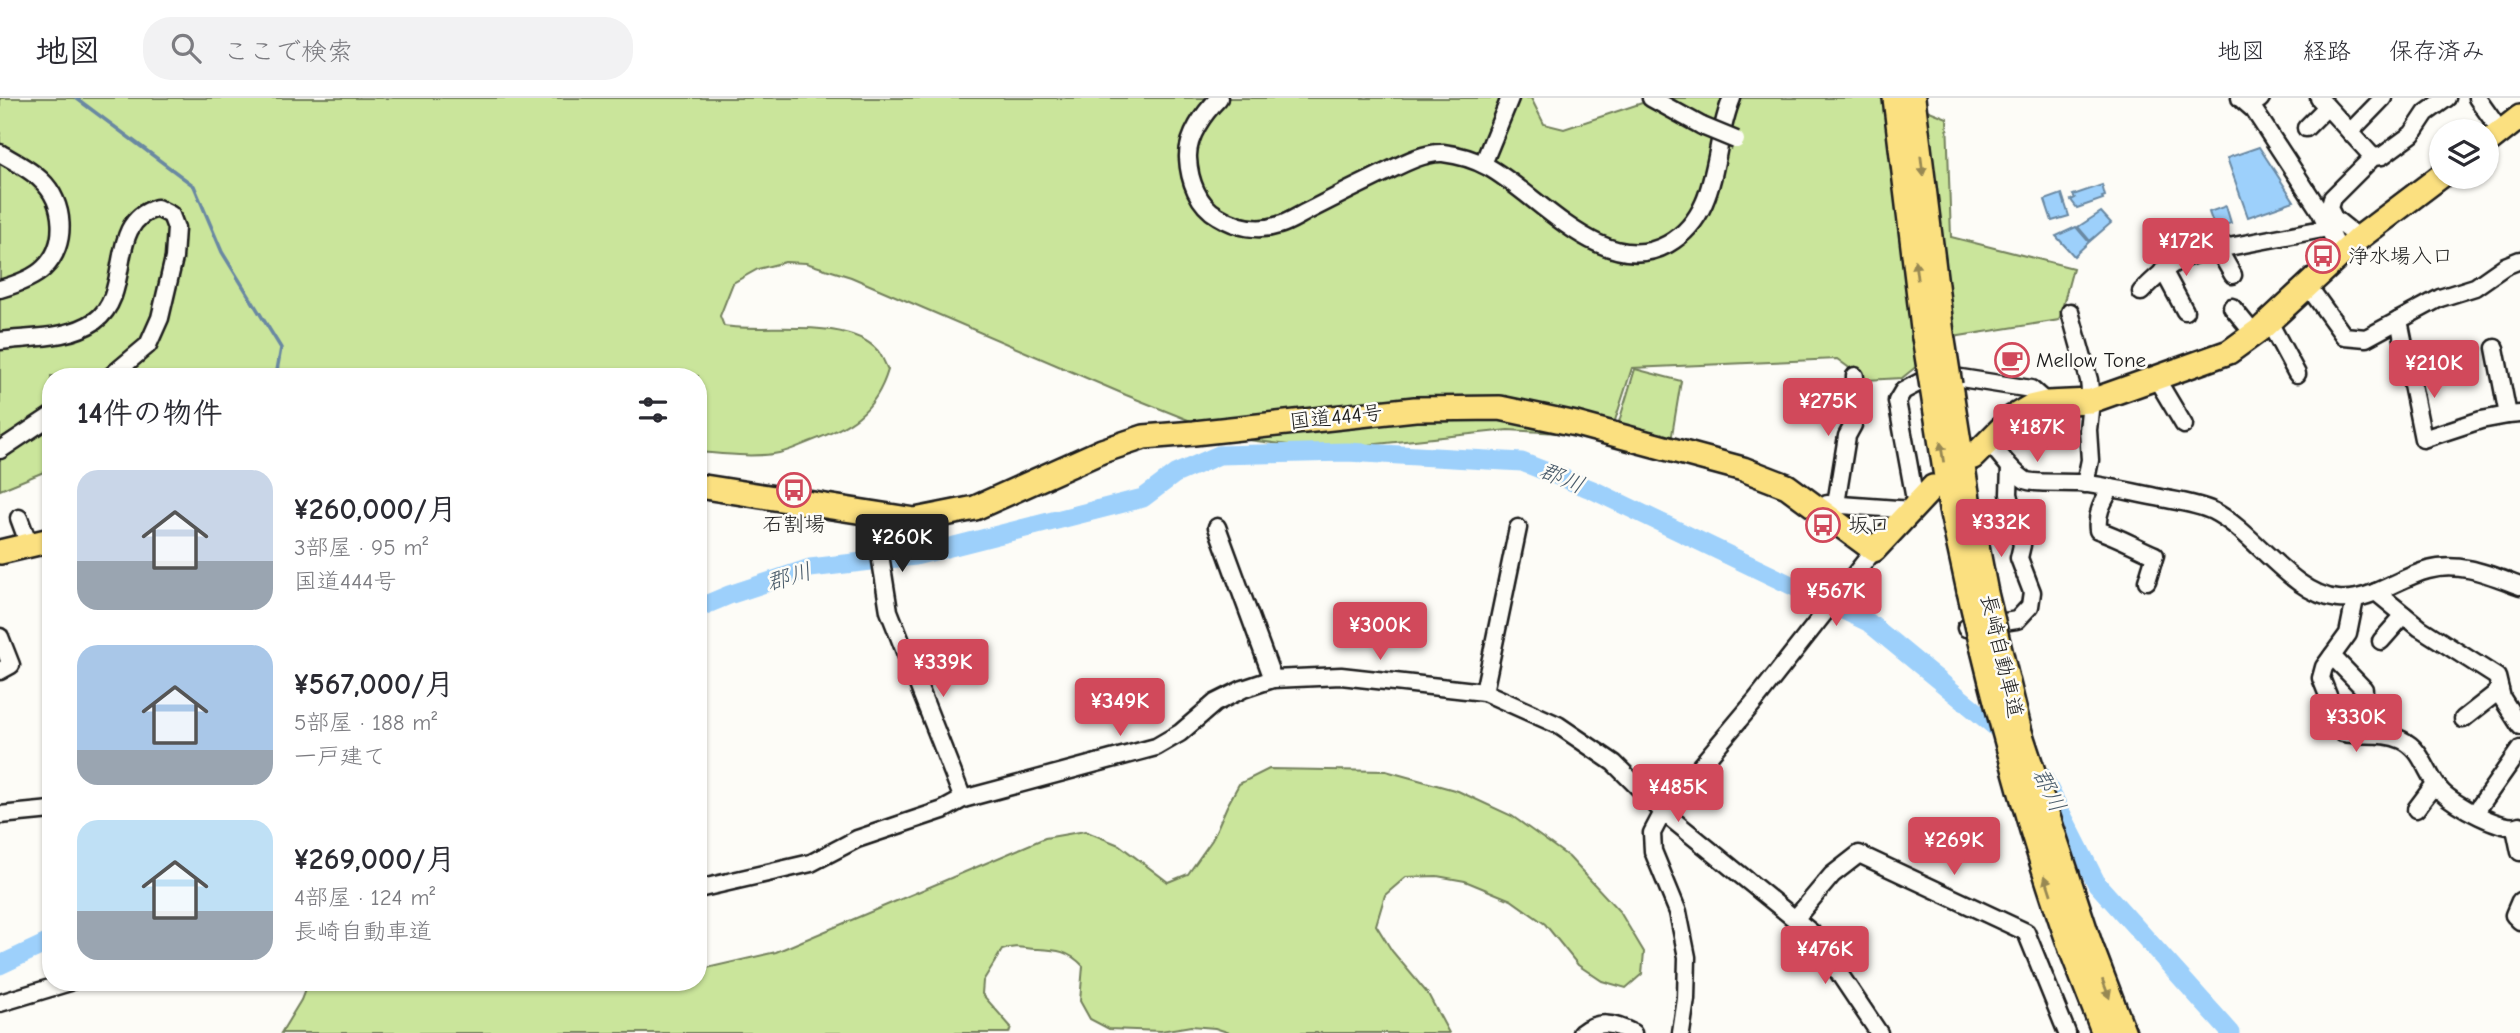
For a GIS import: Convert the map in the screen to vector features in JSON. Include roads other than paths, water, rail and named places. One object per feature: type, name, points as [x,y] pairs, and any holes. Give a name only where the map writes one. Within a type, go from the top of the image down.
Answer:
[{"type":"highway","name":"長崎自動車道","points":[[1895,98],[1941,386],[1969,505],[1978,592],[2104,1033]]},
{"type":"highway","name":"長崎自動車道","points":[[1913,98],[1933,336]]},
{"type":"highway","points":[[2499,133],[2520,117]]},
{"type":"highway","points":[[1981,449],[2013,416],[2030,407],[2047,403],[2091,401],[2229,352],[2261,328],[2359,238],[2429,185]]},
{"type":"highway","name":"国道444号","points":[[707,487],[915,520],[975,508],[1102,451],[1144,437],[1415,409],[1500,408],[1576,424],[1743,469],[1787,486],[1874,550]]},
{"type":"highway","points":[[1874,550],[1934,487]]},
{"type":"highway","points":[[0,552],[40,542]]},
{"type":"highway","name":"長崎自動車道","points":[[2080,946],[2124,1033]]},
{"type":"street","points":[[1219,98],[1195,132],[1188,151],[1189,176],[1212,213],[1232,224],[1255,229],[1279,226],[1408,160],[1439,153],[1463,156],[1483,164],[1596,244],[1619,250],[1644,251],[1667,244],[1688,229],[1703,208],[1732,98]]},
{"type":"street","points":[[1483,164],[1510,98]]},
{"type":"street","points":[[1651,98],[1702,126],[1736,140]]},
{"type":"street","points":[[2240,98],[2254,110],[2319,211],[2340,254]]},
{"type":"street","points":[[2350,132],[2383,98]]},
{"type":"street","points":[[2359,238],[2333,218],[2329,208],[2332,198],[2373,157],[2382,156],[2412,134],[2426,113],[2447,98]]},
{"type":"street","points":[[2477,98],[2486,119]]},
{"type":"street","points":[[2306,128],[2323,103],[2373,157]]},
{"type":"street","points":[[0,153],[42,180],[55,200],[62,224],[56,249],[44,268],[0,289]]},
{"type":"street","points":[[0,341],[76,330],[95,320],[108,308],[116,288],[124,246],[132,225],[143,212],[157,208],[171,215],[176,228],[174,258],[160,317],[148,345],[121,368]]},
{"type":"street","points":[[2141,292],[2163,270],[2193,252],[2328,228]]},
{"type":"street","points":[[2218,249],[2233,275]]},
{"type":"street","points":[[2308,286],[2344,336],[2366,338],[2440,298],[2475,287],[2505,266],[2520,260]]},
{"type":"street","points":[[2163,270],[2185,311]]},
{"type":"street","points":[[2232,307],[2261,328],[2297,374]]},
{"type":"street","points":[[2070,312],[2089,380],[2091,401],[2088,430],[2090,460],[2085,484]]},
{"type":"street","points":[[2399,320],[2423,439],[2480,420],[2514,414],[2495,348]]},
{"type":"street","points":[[1836,504],[1847,436],[1853,425],[1855,376]]},
{"type":"street","points":[[1811,503],[1914,507],[1897,401],[1903,391],[1920,382],[1961,378],[2031,390],[2047,403]]},
{"type":"street","points":[[2156,378],[2184,425]]},
{"type":"street","points":[[0,450],[42,422]]},
{"type":"street","points":[[1981,449],[2028,482],[2085,484],[2212,510],[2240,528],[2294,578],[2314,591],[2335,599],[2354,598],[2376,592],[2426,570],[2446,567],[2479,571],[2520,586]]},
{"type":"street","points":[[1966,628],[2017,620],[2030,606],[2032,592],[2019,558],[2022,545],[2009,494],[2010,467]]},
{"type":"street","points":[[2111,488],[2097,519],[2098,530],[2155,555],[2147,580]]},
{"type":"street","points":[[885,516],[878,542],[889,611],[963,799]]},
{"type":"street","points":[[19,518],[40,542]]},
{"type":"street","points":[[1217,527],[1273,679]]},
{"type":"street","points":[[1484,692],[1518,528]]},
{"type":"street","points":[[1682,1033],[1687,957],[1678,912],[1653,851],[1652,833],[1663,813],[1874,550]]},
{"type":"street","points":[[2376,592],[2420,628],[2497,677],[2502,698],[2520,726]]},
{"type":"street","points":[[2354,598],[2348,634],[2324,667],[2321,678],[2343,733],[2383,734],[2404,741],[2416,750],[2441,791]]},
{"type":"street","points":[[2381,641],[2404,615]]},
{"type":"street","points":[[0,637],[11,665],[0,671]]},
{"type":"street","points":[[2332,656],[2364,689]]},
{"type":"street","points":[[707,887],[811,863],[857,839],[943,810],[963,799],[1156,747],[1180,733],[1215,703],[1243,688],[1273,679],[1341,676],[1484,692],[1558,725],[1614,763],[1663,813],[1812,933],[1879,1033]]},
{"type":"street","points":[[2462,719],[2500,690]]},
{"type":"street","points":[[2475,813],[2520,749]]},
{"type":"street","points":[[2416,809],[2431,789],[2441,791],[2494,823],[2517,827],[2520,852]]},
{"type":"street","points":[[0,815],[42,811]]},
{"type":"street","points":[[1795,919],[1832,875],[1859,854],[2026,932],[2067,1033]]},
{"type":"street","points":[[2520,901],[2514,915],[2520,921]]},
{"type":"street","points":[[0,1003],[42,990]]},
{"type":"street","points":[[1581,1033],[1592,1025],[1605,1024],[1620,1026],[1633,1033]]},
{"type":"water","points":[[2259,147],[2294,201],[2248,217],[2227,158]]},
{"type":"water","points":[[2102,185],[2105,196],[2103,199],[2077,208],[2071,200],[2075,198],[2073,195]]},
{"type":"water","points":[[2062,194],[2069,216],[2052,221],[2045,200]]},
{"type":"water","points":[[2226,206],[2231,223],[2215,229],[2209,212]]},
{"type":"water","points":[[2101,212],[2111,223],[2090,241],[2078,227]]},
{"type":"water","points":[[2076,227],[2089,242],[2074,256],[2056,236]]},
{"type":"waterway","points":[[76,98],[194,186],[222,252],[281,348],[277,368]]},
{"type":"waterway","name":"郡川","points":[[707,604],[810,568],[915,556],[1143,498],[1175,474],[1219,455],[1347,452],[1522,462],[1593,490],[1868,622],[2010,739]]},
{"type":"waterway","name":"郡川","points":[[2043,777],[2097,884],[2231,1033]]},
{"type":"waterway","name":"郡川","points":[[0,965],[42,945]]},
{"type":"place","name":"浄水場入口","points":[[2323,256]]},
{"type":"place","name":"Mellow Tone","points":[[2012,360]]},
{"type":"place","name":"石割場","points":[[794,490]]},
{"type":"place","name":"坂口","points":[[1823,525]]}]
